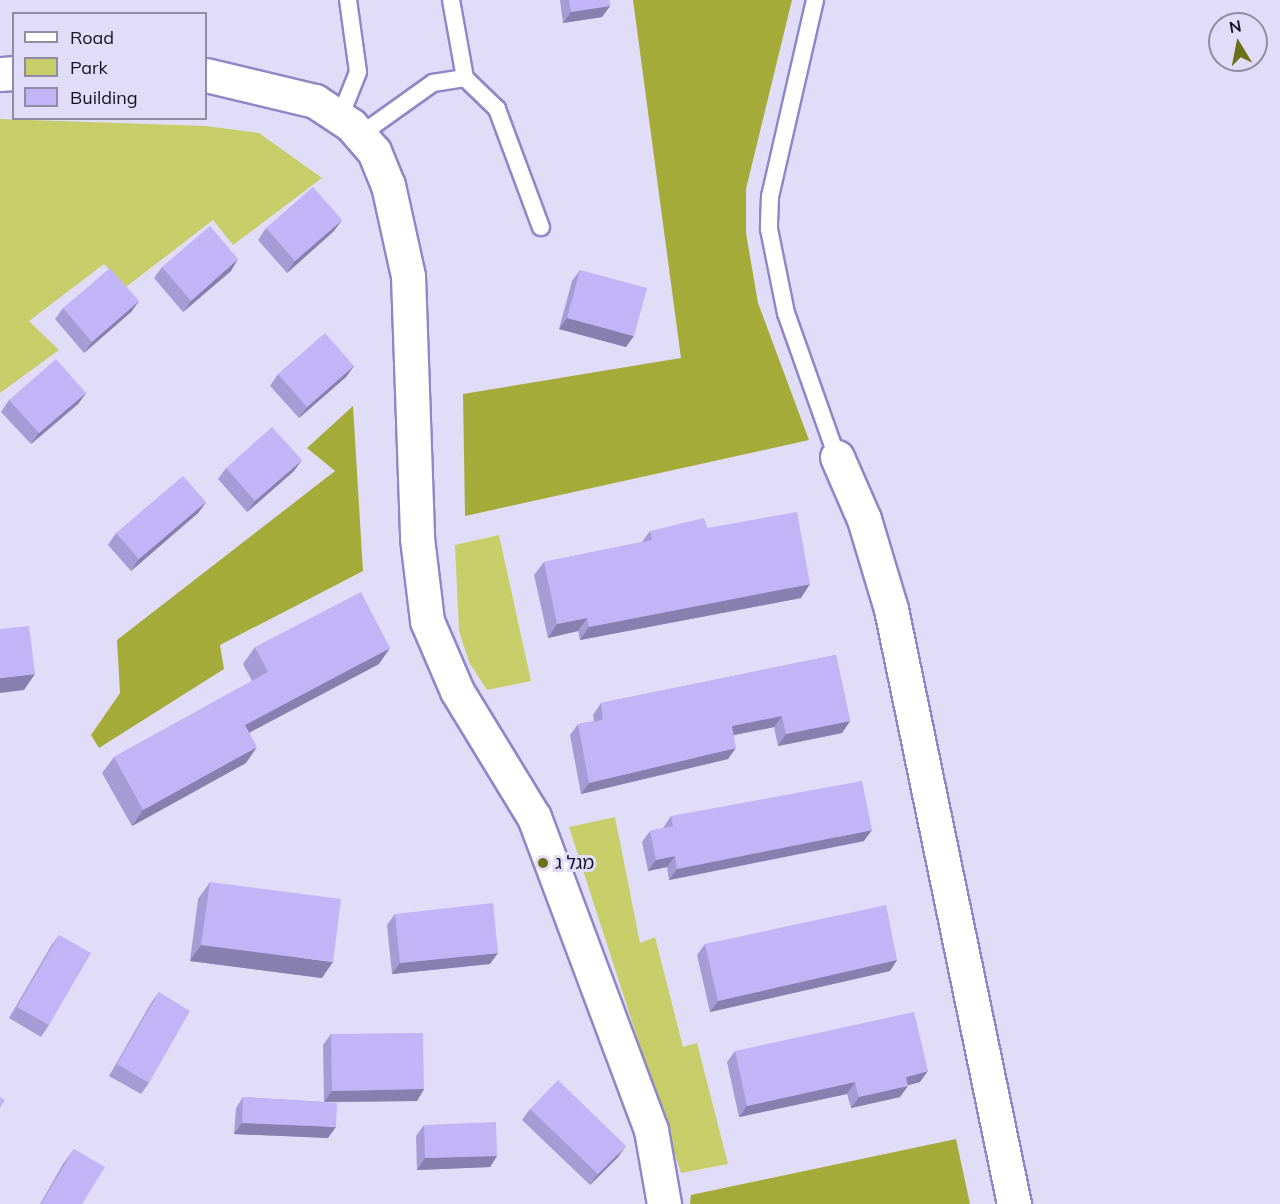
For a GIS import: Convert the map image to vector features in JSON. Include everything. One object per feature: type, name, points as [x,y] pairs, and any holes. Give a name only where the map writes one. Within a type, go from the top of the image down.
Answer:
[{"type":"street","points":[[207,75],[315,101],[350,126],[374,151],[388,185],[408,276],[417,538],[427,621],[452,682],[534,817],[651,1130],[664,1204]]},
{"type":"street","points":[[837,457],[864,519],[891,609],[1014,1204]]},
{"type":"lane","points":[[348,0],[358,72],[350,126]]},
{"type":"lane","points":[[451,0],[465,78],[497,109],[542,227]]},
{"type":"lane","points":[[815,0],[771,196],[769,229],[786,312],[837,457]]},
{"type":"lane","points":[[350,126],[433,83],[465,78]]},
{"type":"green space","points":[[633,0],[792,0],[746,189],[746,233],[758,303],[809,440],[465,516],[463,394],[681,358]]},
{"type":"green space","points":[[0,119],[206,126],[259,133],[322,178],[233,245],[213,220],[126,287],[104,264],[29,321],[59,350],[0,393]]},
{"type":"green space","points":[[353,406],[363,571],[220,645],[224,669],[99,748],[91,735],[120,693],[117,640],[335,471],[307,448]]},
{"type":"green space","points":[[499,535],[531,681],[487,690],[469,662],[459,631],[455,545]]},
{"type":"green space","points":[[615,817],[640,943],[655,937],[683,1047],[697,1043],[728,1164],[681,1173],[569,827]]},
{"type":"green space","points":[[956,1139],[970,1204],[690,1204],[691,1195]]},
{"type":"building","points":[[569,0],[609,0],[610,6],[571,12]]},
{"type":"building","points":[[313,187],[342,220],[295,261],[266,228]]},
{"type":"building","points":[[210,226],[238,259],[191,301],[162,267]]},
{"type":"building","points":[[110,268],[139,301],[92,342],[63,308]]},
{"type":"building","points":[[580,270],[647,288],[634,336],[567,318]]},
{"type":"building","points":[[325,333],[354,366],[307,407],[278,374]]},
{"type":"building","points":[[56,359],[86,393],[39,433],[9,400]]},
{"type":"building","points":[[272,427],[302,460],[255,501],[226,468]]},
{"type":"building","points":[[183,476],[206,502],[139,559],[116,533]]},
{"type":"building","points":[[797,512],[810,584],[589,627],[587,618],[557,624],[544,562],[652,540],[650,531],[704,518],[707,528]]},
{"type":"building","points":[[361,592],[390,648],[245,725],[257,747],[143,810],[114,757],[268,672],[255,647]]},
{"type":"building","points":[[29,626],[35,674],[0,678],[0,629]]},
{"type":"building","points":[[836,655],[850,721],[786,734],[782,716],[732,726],[736,748],[589,783],[578,724],[603,720],[601,703]]},
{"type":"building","points":[[862,781],[872,830],[677,869],[675,856],[656,860],[650,831],[673,826],[671,816]]},
{"type":"building","points":[[210,882],[341,899],[333,962],[201,945]]},
{"type":"building","points":[[493,903],[498,953],[400,963],[395,914]]},
{"type":"building","points":[[886,905],[897,960],[718,1001],[705,944]]},
{"type":"building","points":[[59,935],[91,953],[49,1025],[17,1007]]},
{"type":"building","points":[[159,992],[190,1011],[149,1083],[117,1064]]},
{"type":"building","points":[[914,1012],[928,1071],[906,1077],[908,1086],[859,1097],[855,1082],[747,1106],[735,1051]]},
{"type":"building","points":[[423,1033],[424,1089],[332,1091],[331,1034]]},
{"type":"building","points":[[558,1080],[626,1146],[598,1174],[530,1109]]},
{"type":"building","points":[[0,1097],[5,1100],[0,1108]]},
{"type":"building","points":[[243,1097],[337,1103],[336,1127],[242,1123]]},
{"type":"building","points":[[496,1122],[497,1156],[425,1158],[424,1125]]},
{"type":"building","points":[[74,1149],[105,1167],[82,1204],[41,1204]]},
{"type":"place","name":"מגל ג","points":[[543,863]]}]
